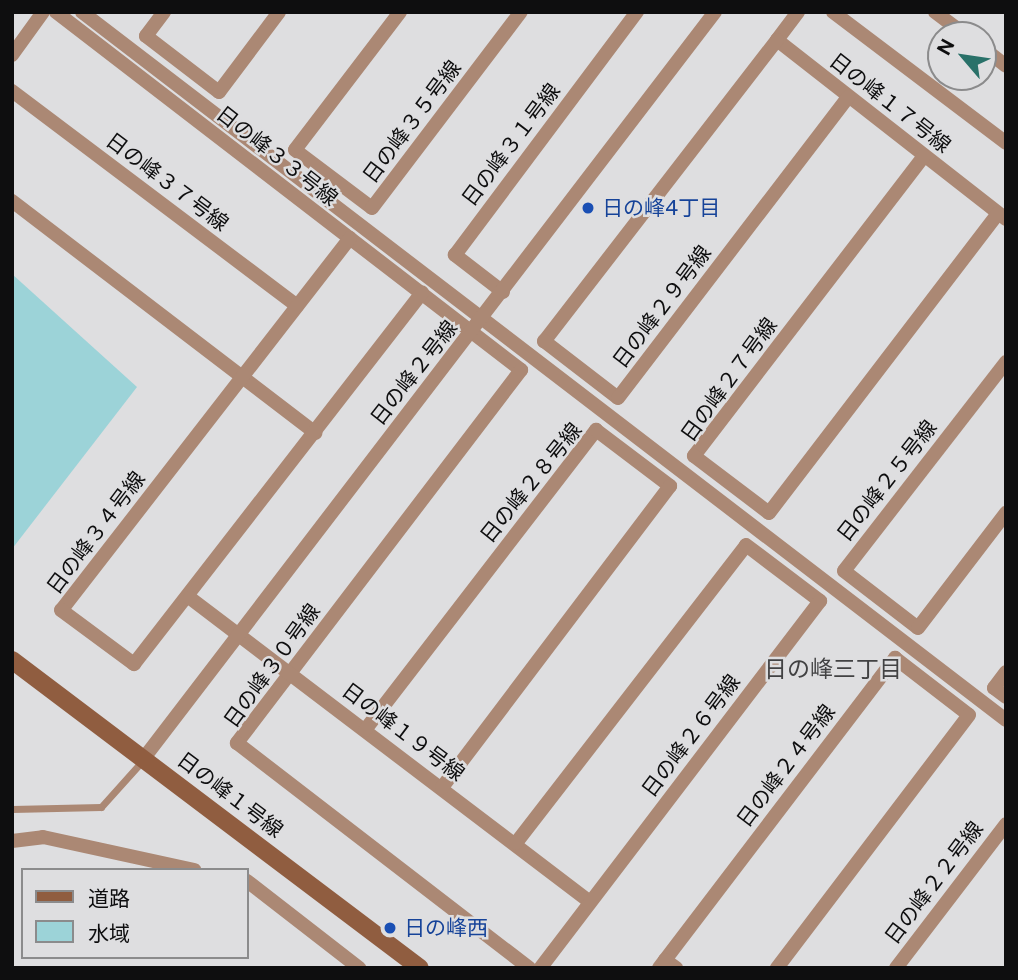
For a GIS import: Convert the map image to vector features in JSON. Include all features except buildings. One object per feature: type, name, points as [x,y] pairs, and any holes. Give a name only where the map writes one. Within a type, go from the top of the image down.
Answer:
[{"type":"street","points":[[12,55],[43,12]]},
{"type":"street","name":"日の峰３３号線","points":[[56,12],[472,332]]},
{"type":"street","points":[[82,12],[485,317],[1006,720]]},
{"type":"street","points":[[164,12],[146,36],[219,92],[279,12]]},
{"type":"street","name":"日の峰３５号線","points":[[400,12],[295,150],[372,208],[521,12]]},
{"type":"street","name":"日の峰３１号線","points":[[503,292],[455,255],[637,12]]},
{"type":"street","name":"日の峰２号線","points":[[145,758],[237,635],[485,317],[715,12]]},
{"type":"street","points":[[777,40],[798,12]]},
{"type":"street","points":[[833,12],[1006,143]]},
{"type":"street","name":"日の峰１７号線","points":[[777,40],[1002,216]]},
{"type":"street","name":"日の峰２９号線","points":[[777,40],[544,341],[618,398],[848,97]]},
{"type":"street","name":"日の峰３７号線","points":[[12,91],[297,306]]},
{"type":"street","name":"日の峰２７号線","points":[[924,156],[694,456],[769,513],[1002,216]]},
{"type":"street","points":[[12,201],[315,433]]},
{"type":"street","name":"日の峰３４号線","points":[[350,238],[61,610],[134,664],[190,598],[422,293]]},
{"type":"street","name":"日の峰３０号線","points":[[472,332],[521,370],[237,743],[529,968]]},
{"type":"street","name":"日の峰２５号線","points":[[1006,362],[844,571],[918,628],[1006,513]]},
{"type":"street","name":"日の峰２８号線","points":[[365,730],[596,430],[670,486],[442,787]]},
{"type":"street","name":"日の峰２６号線","points":[[516,843],[746,545],[820,601],[540,968]]},
{"type":"street","name":"日の峰１９号線","points":[[190,598],[516,843],[590,902]]},
{"type":"street","name":"日の峰２４号線","points":[[667,965],[895,658],[969,715],[777,968]]},
{"type":"street","name":"日の峰１号線","points":[[12,660],[420,968]]},
{"type":"street","points":[[1006,672],[994,688],[1006,697]]},
{"type":"street","name":"日の峰２２号線","points":[[897,968],[1006,824]]},
{"type":"street","points":[[12,841],[43,837],[185,868]]},
{"type":"street","points":[[248,882],[359,968]]},
{"type":"lane","points":[[12,809],[101,807],[145,758]]},
{"type":"water","points":[[12,274],[137,387],[12,549]]},
{"type":"place","name":"日の峰4丁目","points":[[588,208]]},
{"type":"place","name":"日の峰西","points":[[390,928]]},
{"type":"district","name":"日の峰三丁目","points":[[833,669]]}]
